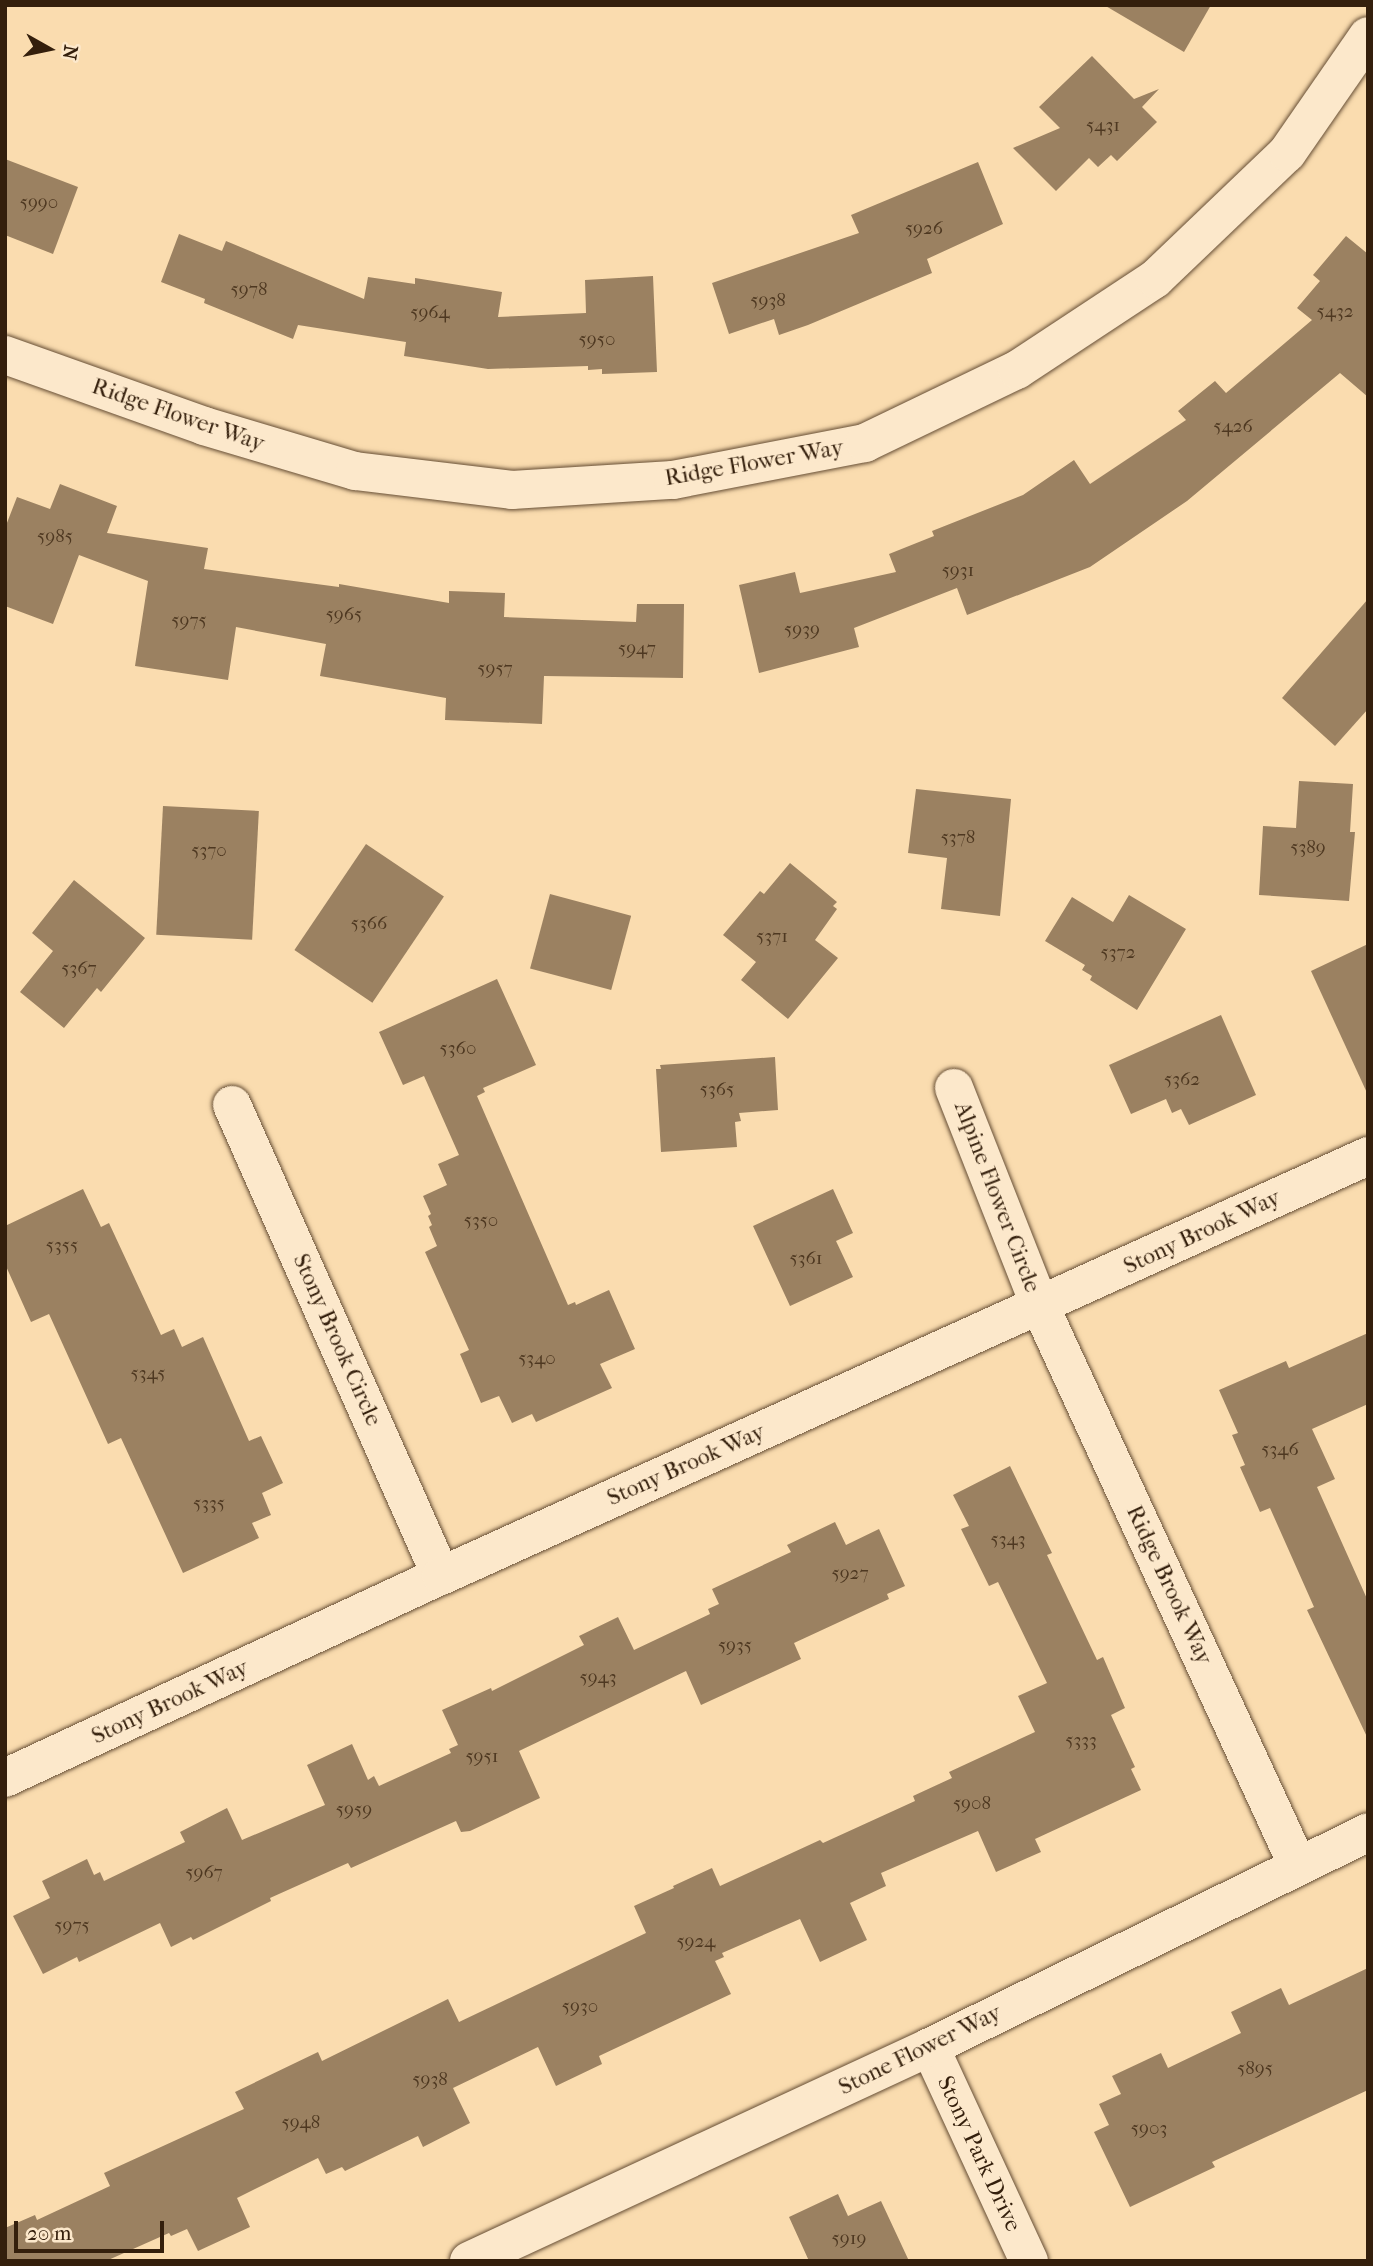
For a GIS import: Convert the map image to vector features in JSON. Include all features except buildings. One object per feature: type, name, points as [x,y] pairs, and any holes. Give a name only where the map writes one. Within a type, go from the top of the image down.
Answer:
[{"type":"street","name":"Ridge Flower Way","points":[[5,355],[204,426],[355,471],[512,491],[673,480],[865,443],[1017,370],[1155,279],[1287,153],[1368,36]]},
{"type":"street","name":"Alpine Flower Circle","points":[[954,1088],[1040,1306]]},
{"type":"street","name":"Stony Brook Circle","points":[[232,1105],[442,1576]]},
{"type":"street","name":"Stony Brook Way","points":[[5,1778],[442,1576],[1368,1156]]},
{"type":"street","name":"Ridge Brook Way","points":[[1040,1306],[1297,1864]]},
{"type":"street","name":"Stone Flower Way","points":[[469,2261],[930,2047],[1297,1864],[1368,1832]]},
{"type":"street","name":"Stony Park Drive","points":[[930,2047],[1028,2261]]}]
